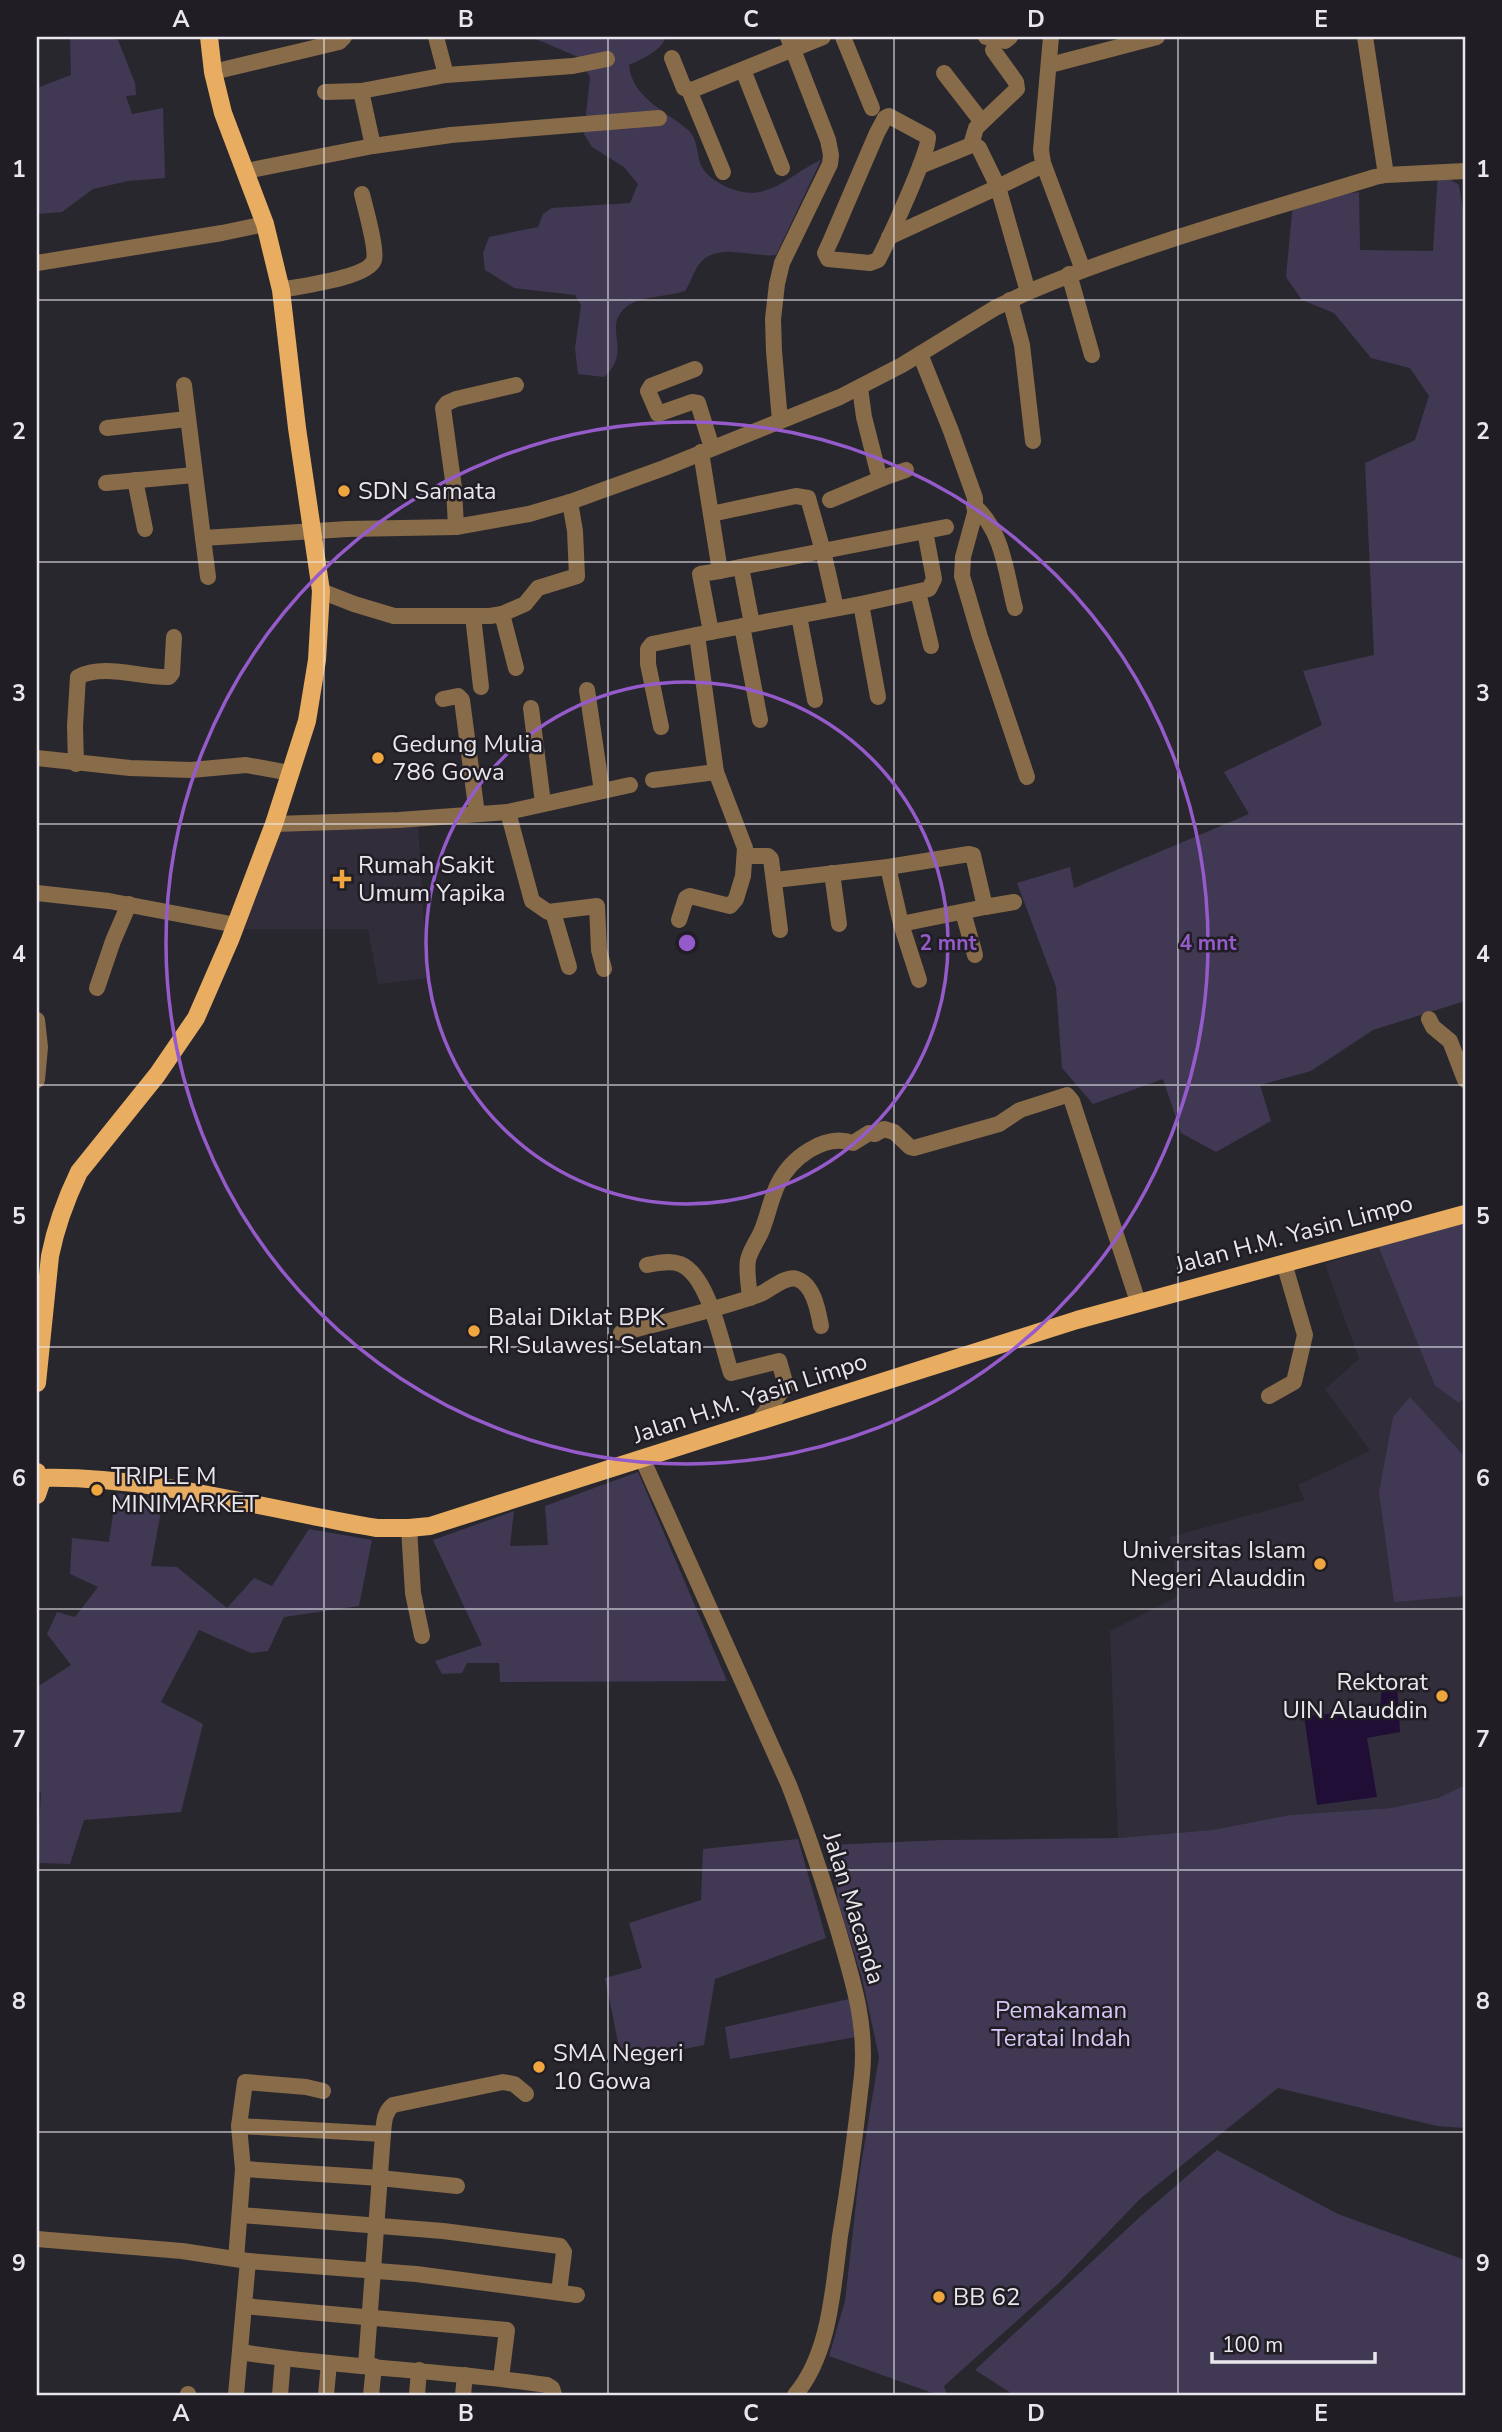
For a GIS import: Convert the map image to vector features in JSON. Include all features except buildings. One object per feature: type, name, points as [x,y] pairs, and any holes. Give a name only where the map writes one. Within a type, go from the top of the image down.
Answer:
[{"type":"main road","points":[[37,1383],[50,1255],[54,1235],[70,1191],[79,1172],[196,1018],[236,925],[274,824],[307,721],[312,693],[321,591],[297,428],[281,290],[265,224],[223,113],[213,72],[209,37]]},
{"type":"main road","name":"Jalan H.M. Yasin Limpo","points":[[38,1481],[69,1477],[131,1483],[353,1524],[409,1528],[452,1521],[759,1420],[1138,1302],[1465,1214]]},
{"type":"street","points":[[213,72],[339,42],[344,37]]},
{"type":"street","points":[[436,37],[446,75]]},
{"type":"street","points":[[688,90],[743,71],[790,43],[823,37]]},
{"type":"street","points":[[843,37],[872,108]]},
{"type":"street","points":[[971,145],[973,132],[1016,91],[1017,87],[990,43],[1006,41],[1010,37]]},
{"type":"street","points":[[1051,37],[1041,150],[1076,272],[1092,355]]},
{"type":"street","points":[[1050,65],[1122,41],[1157,37]]},
{"type":"street","points":[[1364,37],[1386,175]]},
{"type":"street","points":[[780,421],[774,351],[777,284],[782,263],[821,183],[831,155],[828,140],[790,43]]},
{"type":"street","points":[[672,58],[723,173]]},
{"type":"street","points":[[325,92],[361,91],[446,75],[573,66],[607,59]]},
{"type":"street","points":[[743,71],[782,168]]},
{"type":"street","points":[[944,72],[982,122]]},
{"type":"street","points":[[361,91],[373,146]]},
{"type":"street","points":[[886,117],[899,120],[928,137],[929,144],[889,237],[875,262],[830,260],[826,257],[836,227],[886,117]]},
{"type":"street","points":[[246,172],[373,146],[451,135],[659,118]]},
{"type":"street","points":[[920,166],[971,145],[979,148],[998,187],[1028,292]]},
{"type":"street","points":[[889,237],[1035,169]]},
{"type":"street","points":[[203,538],[456,527],[519,517],[570,502],[860,388],[1010,300],[1076,272],[1242,215],[1386,175],[1465,171]]},
{"type":"street","points":[[281,290],[351,275],[368,268],[374,253],[362,194]]},
{"type":"street","points":[[37,263],[214,235],[265,224]]},
{"type":"street","points":[[1010,300],[1021,345],[1033,441]]},
{"type":"street","points":[[920,354],[971,485],[974,506],[972,526],[962,557],[962,576],[979,637],[1027,777]]},
{"type":"street","points":[[695,369],[651,386],[648,391],[658,414],[692,402],[698,404],[706,450],[710,514],[720,571]]},
{"type":"street","points":[[184,385],[208,578]]},
{"type":"street","points":[[456,527],[443,408],[456,399],[516,385]]},
{"type":"street","points":[[860,388],[864,417],[878,472],[883,478]]},
{"type":"street","points":[[107,428],[187,419]]},
{"type":"street","points":[[830,500],[906,470]]},
{"type":"street","points":[[106,483],[194,475]]},
{"type":"street","points":[[135,480],[145,528]]},
{"type":"street","points":[[710,514],[803,496],[810,502],[836,608]]},
{"type":"street","points":[[321,591],[394,616],[502,614],[525,604],[538,588],[577,576],[575,531],[570,502]]},
{"type":"street","points":[[974,506],[983,513],[994,532],[1016,608]]},
{"type":"street","points":[[679,920],[686,898],[690,896],[730,906],[736,899],[743,876],[745,856],[740,834],[716,772],[700,575],[946,527]]},
{"type":"street","points":[[661,727],[648,664],[648,649],[652,645],[929,589],[934,583],[925,531]]},
{"type":"street","points":[[741,567],[760,720]]},
{"type":"street","points":[[918,592],[930,646]]},
{"type":"street","points":[[861,604],[878,696]]},
{"type":"street","points":[[502,614],[516,668]]},
{"type":"street","points":[[473,616],[481,687]]},
{"type":"street","points":[[799,616],[815,701]]},
{"type":"street","points":[[76,764],[78,677],[81,674],[106,672],[169,677],[172,673],[174,637]]},
{"type":"street","points":[[587,690],[602,791]]},
{"type":"street","points":[[443,699],[458,696],[462,700],[477,814]]},
{"type":"street","points":[[531,708],[543,803]]},
{"type":"street","points":[[37,758],[111,767],[191,769],[246,765],[290,773]]},
{"type":"street","points":[[653,780],[716,772]]},
{"type":"street","points":[[274,824],[399,820],[508,811],[631,785]]},
{"type":"street","points":[[508,811],[532,901],[548,912],[597,906],[599,950],[604,969]]},
{"type":"street","points":[[775,880],[971,854],[985,908]]},
{"type":"street","points":[[745,856],[770,857],[780,930]]},
{"type":"street","points":[[888,867],[901,924],[919,980]]},
{"type":"street","points":[[832,873],[839,924]]},
{"type":"street","points":[[37,893],[130,904],[236,925]]},
{"type":"street","points":[[901,924],[1014,902]]},
{"type":"street","points":[[97,988],[113,941],[130,904]]},
{"type":"street","points":[[552,912],[569,967]]},
{"type":"street","points":[[962,912],[975,955]]},
{"type":"street","points":[[1429,1019],[1433,1027],[1450,1041],[1465,1080]]},
{"type":"street","points":[[37,1020],[40,1047],[37,1080]]},
{"type":"street","points":[[750,1298],[748,1259],[758,1241],[778,1184],[788,1170],[816,1146],[827,1142],[853,1143],[869,1133],[874,1134],[884,1129],[894,1132],[909,1147],[914,1148],[999,1124],[1020,1110],[1067,1095],[1072,1101],[1138,1302]]},
{"type":"street","points":[[647,1265],[679,1263],[689,1269],[712,1309],[730,1373],[779,1361],[786,1386],[759,1420]]},
{"type":"street","points":[[1269,1396],[1294,1382],[1305,1335],[1284,1263]]},
{"type":"street","points":[[621,1333],[750,1298],[767,1292],[787,1279],[798,1279],[808,1289],[814,1299],[821,1326]]},
{"type":"street","name":"Jalan Macanda","points":[[642,1458],[793,1797],[827,1892],[863,2026],[865,2051],[836,2272],[815,2363],[795,2395]]},
{"type":"street","points":[[409,1528],[413,1592],[422,1636]]},
{"type":"street","points":[[236,2395],[244,2306],[240,2126],[244,2084],[246,2081],[323,2091]]},
{"type":"street","points":[[372,2395],[368,2317],[386,2114],[393,2105],[503,2082],[509,2082],[526,2094]]},
{"type":"street","points":[[240,2126],[383,2134]]},
{"type":"street","points":[[243,2169],[457,2186]]},
{"type":"street","points":[[241,2215],[443,2231],[560,2246],[564,2252],[559,2292]]},
{"type":"street","points":[[37,2239],[182,2250],[242,2260],[429,2275],[577,2295]]},
{"type":"street","points":[[244,2306],[507,2330],[506,2384]]},
{"type":"street","points":[[240,2352],[283,2359],[465,2375],[506,2384],[547,2385],[552,2388],[554,2395]]},
{"type":"street","points":[[280,2395],[283,2359]]},
{"type":"street","points":[[326,2395],[329,2363]]},
{"type":"street","points":[[417,2395],[419,2370]]},
{"type":"street","points":[[463,2395],[465,2375]]},
{"type":"shaded area","name":"Rumah Sakit Umum Yapika","points":[[418,823],[427,978],[378,984],[368,929],[244,929],[279,830]]},
{"type":"shaded area","name":"Universitas Islam Negeri Alauddin","points":[[1378,1246],[1435,1386],[1459,1403],[1465,1396],[1465,1785],[1438,1798],[1391,1808],[1290,1815],[1212,1830],[1118,1838],[1110,1631],[1175,1598],[1178,1591],[1170,1537],[1305,1500],[1298,1485],[1370,1451],[1325,1389],[1359,1359],[1325,1264]]},
{"type":"shaded area","points":[[1397,1682],[1400,1732],[1367,1738],[1377,1797],[1317,1805],[1304,1716],[1380,1710],[1382,1685]]},
{"type":"green space","points":[[70,37],[105,37],[118,40],[135,83],[136,95],[126,96],[132,114],[163,108],[165,178],[128,181],[93,189],[62,212],[38,214],[37,88],[71,75]]},
{"type":"green space","points":[[531,37],[666,37],[656,50],[629,65],[631,76],[651,103],[692,134],[703,169],[711,178],[729,188],[743,192],[767,190],[821,160],[776,255],[727,252],[709,256],[696,268],[685,291],[638,301],[626,307],[616,323],[617,358],[604,377],[578,374],[575,348],[581,305],[575,295],[514,288],[485,270],[483,253],[489,237],[538,227],[543,214],[552,208],[630,203],[638,184],[624,167],[592,147],[584,134],[590,77],[578,57]]},
{"type":"green space","points":[[1438,172],[1459,185],[1465,223],[1465,1001],[1373,1030],[1311,1071],[1260,1085],[1271,1121],[1216,1152],[1181,1133],[1163,1079],[1093,1104],[1062,1068],[1056,987],[1017,883],[1070,867],[1074,888],[1249,814],[1224,772],[1322,725],[1303,671],[1374,655],[1365,463],[1415,440],[1429,396],[1410,368],[1371,358],[1334,313],[1302,300],[1286,277],[1293,202],[1359,192],[1360,250],[1433,251]]},
{"type":"green space","points":[[1465,1223],[1465,1396],[1459,1403],[1435,1386],[1378,1246]]},
{"type":"green space","points":[[1410,1397],[1465,1457],[1465,1596],[1394,1602],[1379,1492],[1393,1417]]},
{"type":"green space","points":[[638,1472],[727,1681],[500,1682],[499,1663],[467,1663],[462,1673],[442,1674],[435,1661],[482,1645],[433,1540],[514,1511],[510,1546],[548,1545],[545,1506]]},
{"type":"green space","points":[[116,1493],[163,1500],[151,1566],[177,1567],[227,1608],[254,1578],[272,1586],[309,1529],[372,1540],[359,1606],[284,1617],[268,1651],[251,1653],[199,1630],[161,1702],[203,1724],[181,1812],[84,1820],[70,1864],[37,1863],[41,1792],[37,1793],[37,1687],[71,1665],[47,1634],[57,1612],[75,1617],[98,1587],[70,1574],[72,1538],[109,1542]]},
{"type":"green space","name":"Pemakaman Teratai Indah","points":[[1465,1785],[1465,2128],[1437,2126],[1278,2088],[1141,2198],[1058,2284],[944,2386],[947,2395],[938,2395],[829,2356],[845,2301],[859,2177],[879,2057],[862,1978],[839,1905],[829,1845],[942,1840],[1118,1838],[1212,1830],[1290,1815],[1391,1808],[1438,1798]]},
{"type":"green space","points":[[798,1839],[826,1938],[715,1979],[704,2045],[622,2062],[605,1978],[642,1968],[629,1923],[701,1900],[703,1849]]},
{"type":"green space","points":[[849,1999],[856,2037],[730,2059],[725,2027]]},
{"type":"green space","points":[[1217,2150],[1338,2214],[1465,2260],[1465,2395],[1014,2395],[975,2370],[1141,2216]]},
{"type":"place","name":"SDN Samata","points":[[344,491]]},
{"type":"place","name":"Gedung Mulia 786 Gowa","points":[[378,758]]},
{"type":"place","name":"Rumah Sakit Umum Yapika","points":[[342,879]]},
{"type":"place","name":"Balai Diklat BPK RI Sulawesi Selatan","points":[[474,1331]]},
{"type":"place","name":"TRIPLE M MINIMARKET","points":[[97,1490]]},
{"type":"place","name":"Universitas Islam Negeri Alauddin","points":[[1320,1564]]},
{"type":"place","name":"Rektorat UIN Alauddin","points":[[1442,1696]]},
{"type":"place","name":"SMA Negeri 10 Gowa","points":[[539,2067]]},
{"type":"place","name":"BB 62","points":[[939,2297]]}]
